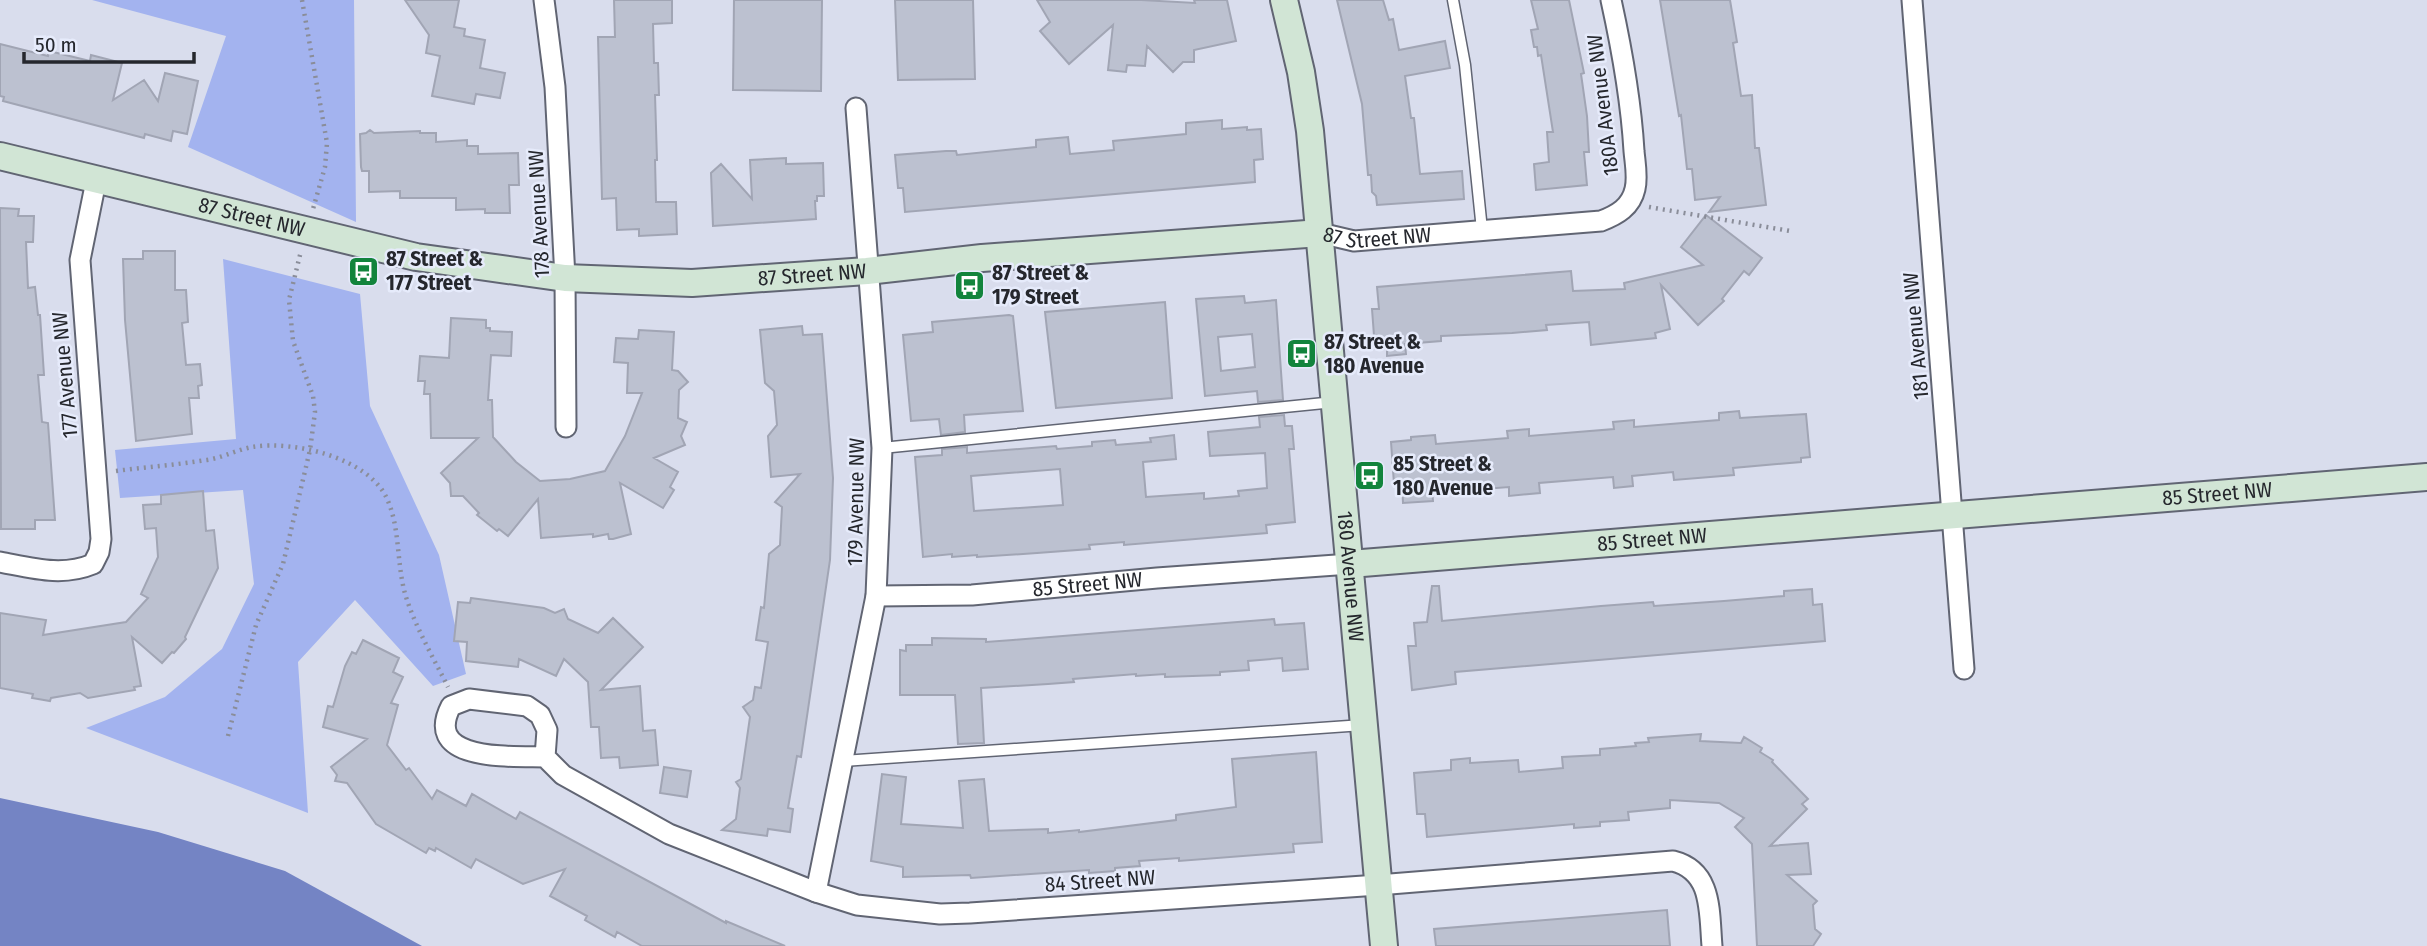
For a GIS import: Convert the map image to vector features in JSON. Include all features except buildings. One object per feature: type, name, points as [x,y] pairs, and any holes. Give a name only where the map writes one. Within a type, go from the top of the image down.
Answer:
[{"type":"street","name":"178 Avenue NW","points":[[544,0],[555,87],[565,278],[566,427]]},
{"type":"street","name":"180 Avenue NW","points":[[1284,0],[1309,119],[1384,946]]},
{"type":"street","name":"180A Avenue NW","points":[[1611,0],[1628,91],[1633,140],[1635,189],[1628,204]]},
{"type":"street","name":"181 Avenue NW","points":[[1912,0],[1964,669]]},
{"type":"street","name":"179 Avenue NW","points":[[816,892],[876,596],[882,448],[856,108]]},
{"type":"street","name":"87 Street NW","points":[[0,156],[416,257],[565,278],[692,283],[1320,233],[1354,241],[1601,221],[1617,215],[1628,204]]},
{"type":"street","name":"177 Avenue NW","points":[[0,562],[52,571],[70,571],[93,564],[99,552],[101,539],[97,473],[79,260],[96,181]]},
{"type":"street","name":"85 Street NW","points":[[876,596],[972,595],[2427,477]]},
{"type":"street","points":[[469,699],[527,706],[540,715],[547,730],[545,757],[500,755],[458,748],[446,737],[444,719],[451,706],[469,699]]},
{"type":"street","name":"84 Street NW","points":[[545,757],[563,775],[668,834],[816,892],[857,905],[940,914],[1378,885],[1659,861],[1683,864],[1699,876],[1708,897],[1712,946]]},
{"type":"lane","points":[[1453,0],[1465,65],[1482,230]]},
{"type":"lane","points":[[882,448],[1335,401]]},
{"type":"lane","points":[[843,761],[1364,725]]},
{"type":"path","points":[[228,736],[256,625],[283,565],[310,450],[315,412],[313,396],[293,341],[289,300],[325,167],[327,143],[302,0]]},
{"type":"path","points":[[1628,204],[1790,231]]},
{"type":"path","points":[[97,473],[211,460],[253,447],[268,446],[310,450],[371,475],[388,499],[407,601],[455,704]]},
{"type":"shaded area","points":[[92,0],[354,0],[356,222],[188,147],[226,36]]},
{"type":"shaded area","points":[[223,259],[360,294],[370,406],[439,555],[466,674],[433,686],[355,600],[298,662],[308,813],[86,728],[165,697],[222,649],[254,584],[243,490],[120,498],[115,450],[236,439]]},
{"type":"shaded area","points":[[0,798],[158,832],[285,871],[422,946],[0,946]]},
{"type":"place","name":"87 Street & 177 Street","points":[[363,271]]},
{"type":"place","name":"87 Street & 179 Street","points":[[969,285]]},
{"type":"place","name":"87 Street & 180 Avenue","points":[[1301,354]]},
{"type":"place","name":"85 Street & 180 Avenue","points":[[1370,476]]}]
